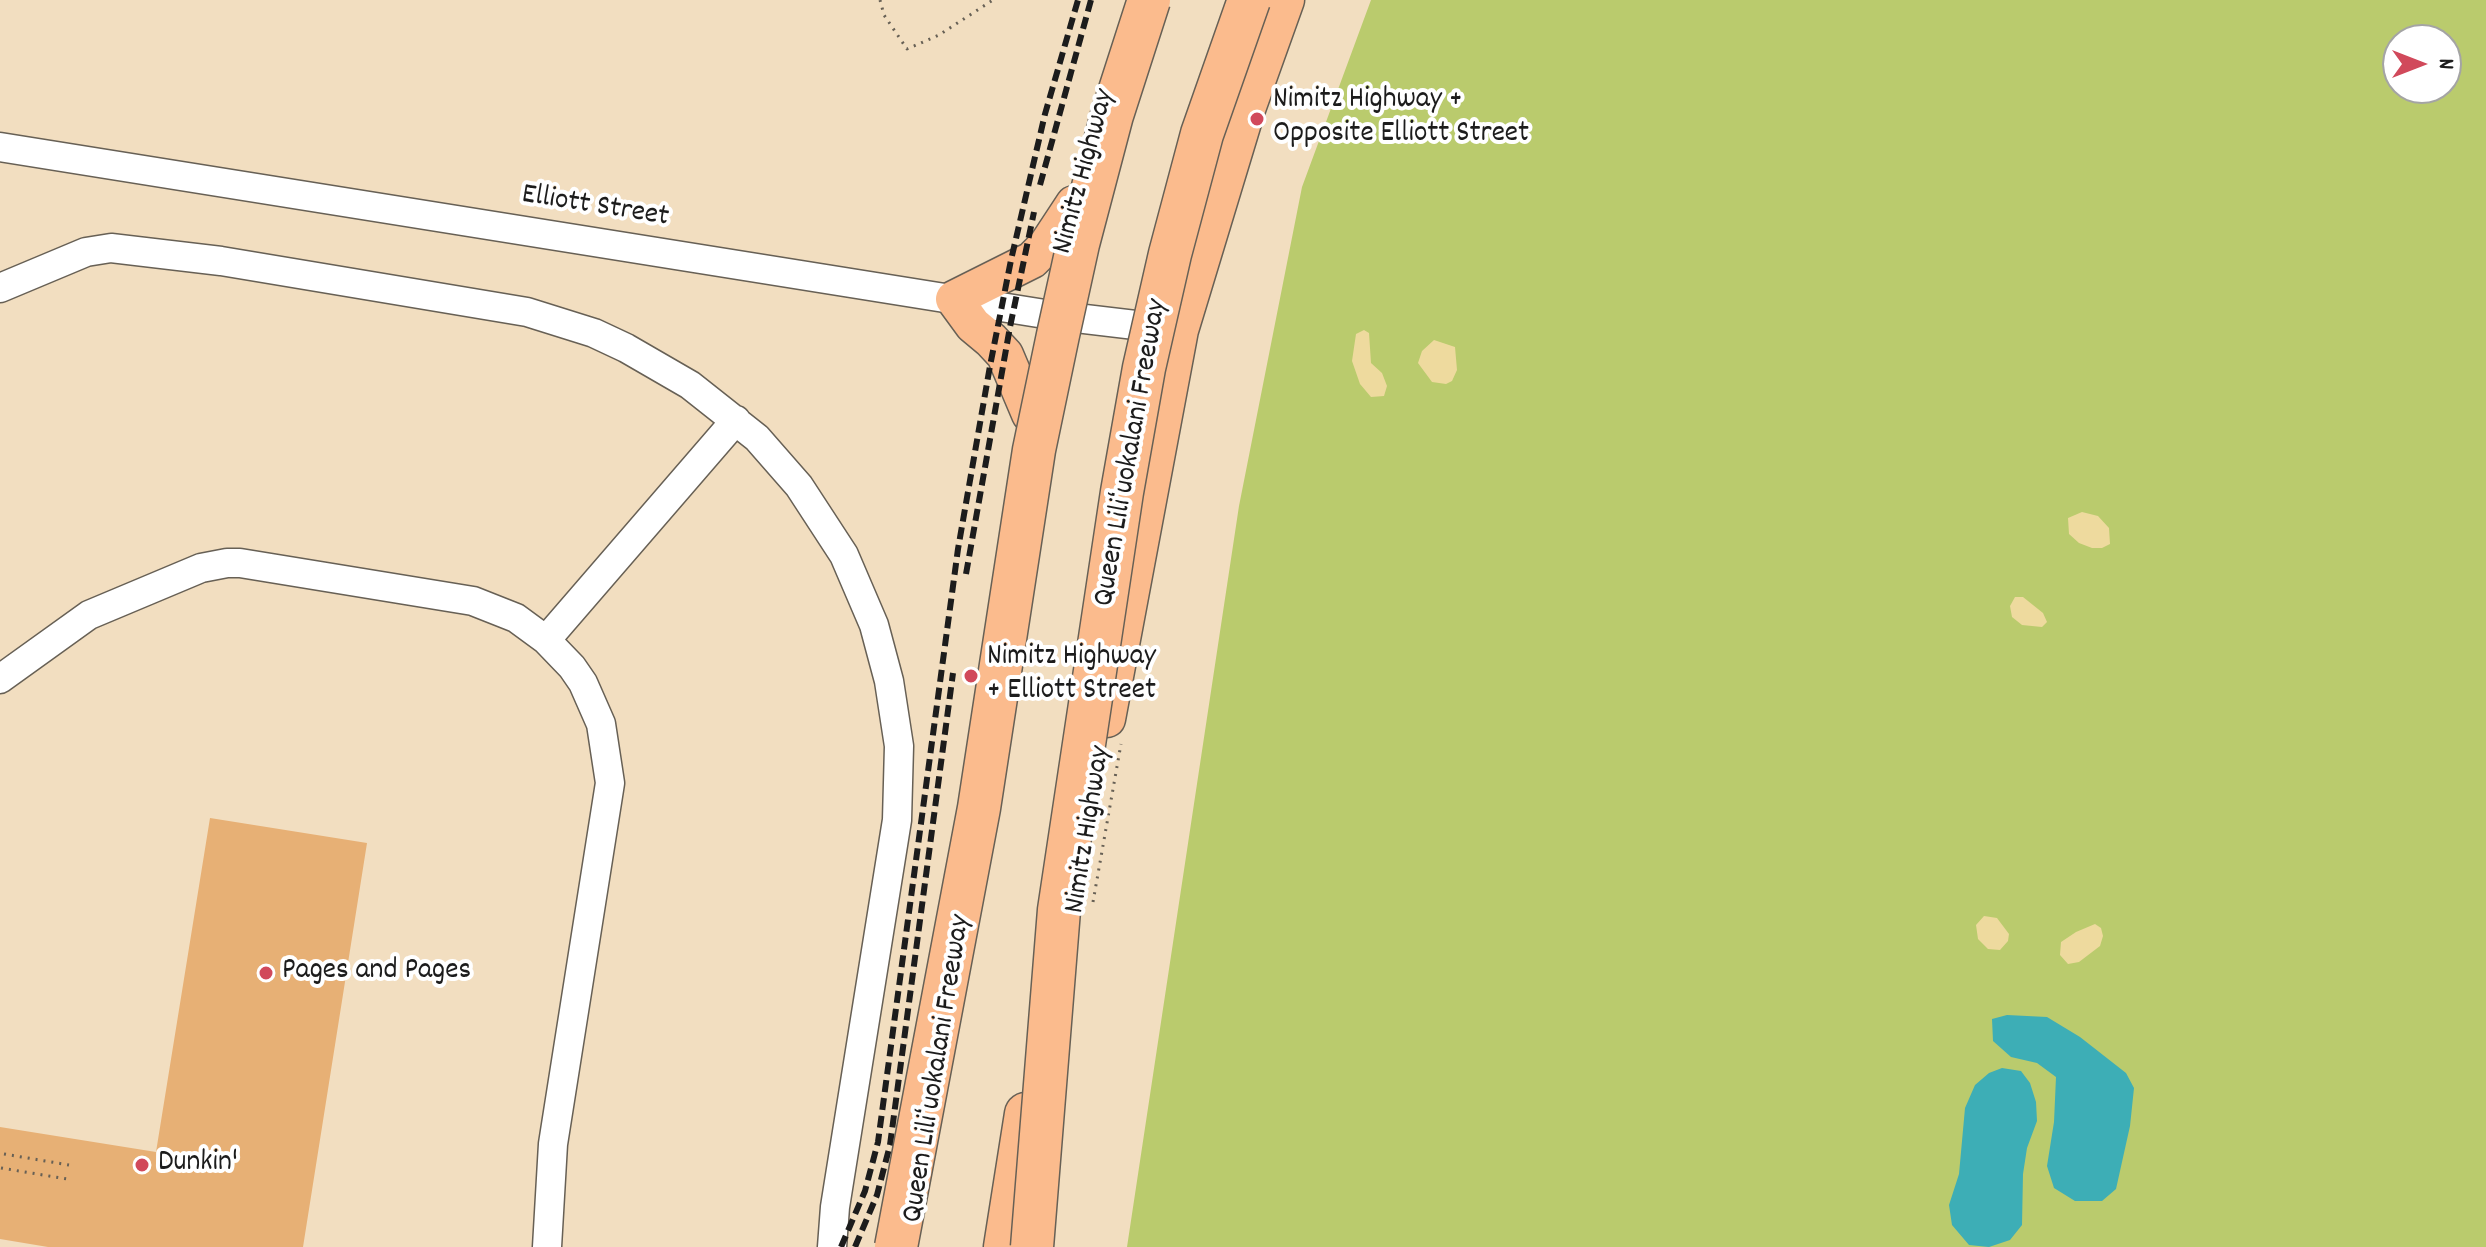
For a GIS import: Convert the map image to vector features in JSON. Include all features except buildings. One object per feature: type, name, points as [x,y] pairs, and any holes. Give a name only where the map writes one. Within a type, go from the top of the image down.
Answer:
[{"type":"highway","name":"Queen Liliʻuokalani Freeway","points":[[911,1247],[1030,479],[1078,244],[1112,115],[1149,0]]},
{"type":"highway","name":"Queen Liliʻuokalani Freeway","points":[[1005,1247],[1144,368],[1202,134],[1249,0]]},
{"type":"highway","points":[[898,1247],[979,808]]},
{"type":"highway","points":[[1032,1247],[1059,910]]},
{"type":"main road","name":"Nimitz Highway","points":[[898,1247],[972,761],[1030,414],[1074,204],[1136,0]]},
{"type":"main road","name":"Nimitz Highway","points":[[1022,1247],[1109,712],[1180,330],[1247,109],[1286,0]]},
{"type":"main road","points":[[1030,414],[1005,355],[973,325],[954,299],[1032,260],[1047,245],[1074,204]]},
{"type":"street","name":"Elliott Street","points":[[0,147],[1051,315],[1180,330]]},
{"type":"street","points":[[0,288],[86,252],[111,248],[221,261],[494,305],[561,322],[626,348],[690,385],[757,438],[799,486],[844,555],[874,625],[895,710],[900,784],[897,820],[835,1207],[832,1247]]},
{"type":"street","points":[[546,640],[736,420]]},
{"type":"street","points":[[0,679],[89,615],[201,568],[227,563],[473,601],[516,618],[546,640],[572,667],[593,703],[606,742],[610,783],[553,1144],[547,1247]]},
{"type":"path","points":[[880,0],[884,15],[907,49],[939,35],[993,0]]},
{"type":"path","points":[[4,1154],[69,1165]]},
{"type":"path","points":[[1,1168],[67,1179]]},
{"type":"green space","points":[[1371,0],[2486,0],[2486,1247],[1127,1247],[1239,506],[1302,187]]},
{"type":"sand","points":[[1364,330],[1369,333],[1371,363],[1382,373],[1387,386],[1384,396],[1371,397],[1360,384],[1352,361],[1356,334]]},
{"type":"sand","points":[[1434,340],[1455,347],[1457,370],[1452,381],[1446,384],[1432,382],[1418,363],[1422,351]]},
{"type":"sand","points":[[2082,512],[2098,516],[2109,528],[2110,544],[2092,548],[2079,543],[2069,534],[2068,518]]},
{"type":"sand","points":[[2015,597],[2023,597],[2043,613],[2047,622],[2042,627],[2022,625],[2012,617],[2010,606]]},
{"type":"sand","points":[[1984,916],[1997,918],[2009,934],[2008,941],[2000,950],[1988,949],[1978,939],[1976,925]]},
{"type":"sand","points":[[2095,924],[2101,928],[2103,936],[2100,946],[2079,962],[2068,964],[2060,955],[2061,942]]},
{"type":"water","points":[[2007,1015],[2047,1017],[2080,1037],[2126,1073],[2134,1088],[2130,1126],[2116,1189],[2102,1201],[2075,1201],[2054,1188],[2047,1166],[2054,1122],[2056,1077],[2037,1063],[2011,1057],[1993,1041],[1992,1019]]},
{"type":"water","points":[[2002,1068],[2021,1071],[2030,1083],[2036,1102],[2037,1121],[2027,1148],[2023,1174],[2022,1225],[2010,1240],[1989,1247],[1969,1245],[1952,1225],[1949,1205],[1959,1174],[1965,1108],[1975,1085],[1989,1073]]},
{"type":"railway","points":[[841,1247],[865,1191],[878,1142],[958,549],[990,366],[1045,114],[1078,0]]},
{"type":"railway","points":[[1040,185],[1091,0]]},
{"type":"railway","points":[[966,574],[1034,212]]},
{"type":"railway","points":[[855,1247],[877,1195],[890,1145],[953,673]]},
{"type":"place","name":"Nimitz Highway + Opposite Elliott Street","points":[[1257,119]]},
{"type":"place","name":"Nimitz Highway + Elliott Street","points":[[971,676]]},
{"type":"place","name":"Pages and Pages","points":[[266,973]]},
{"type":"place","name":"Dunkin'","points":[[142,1165]]}]
